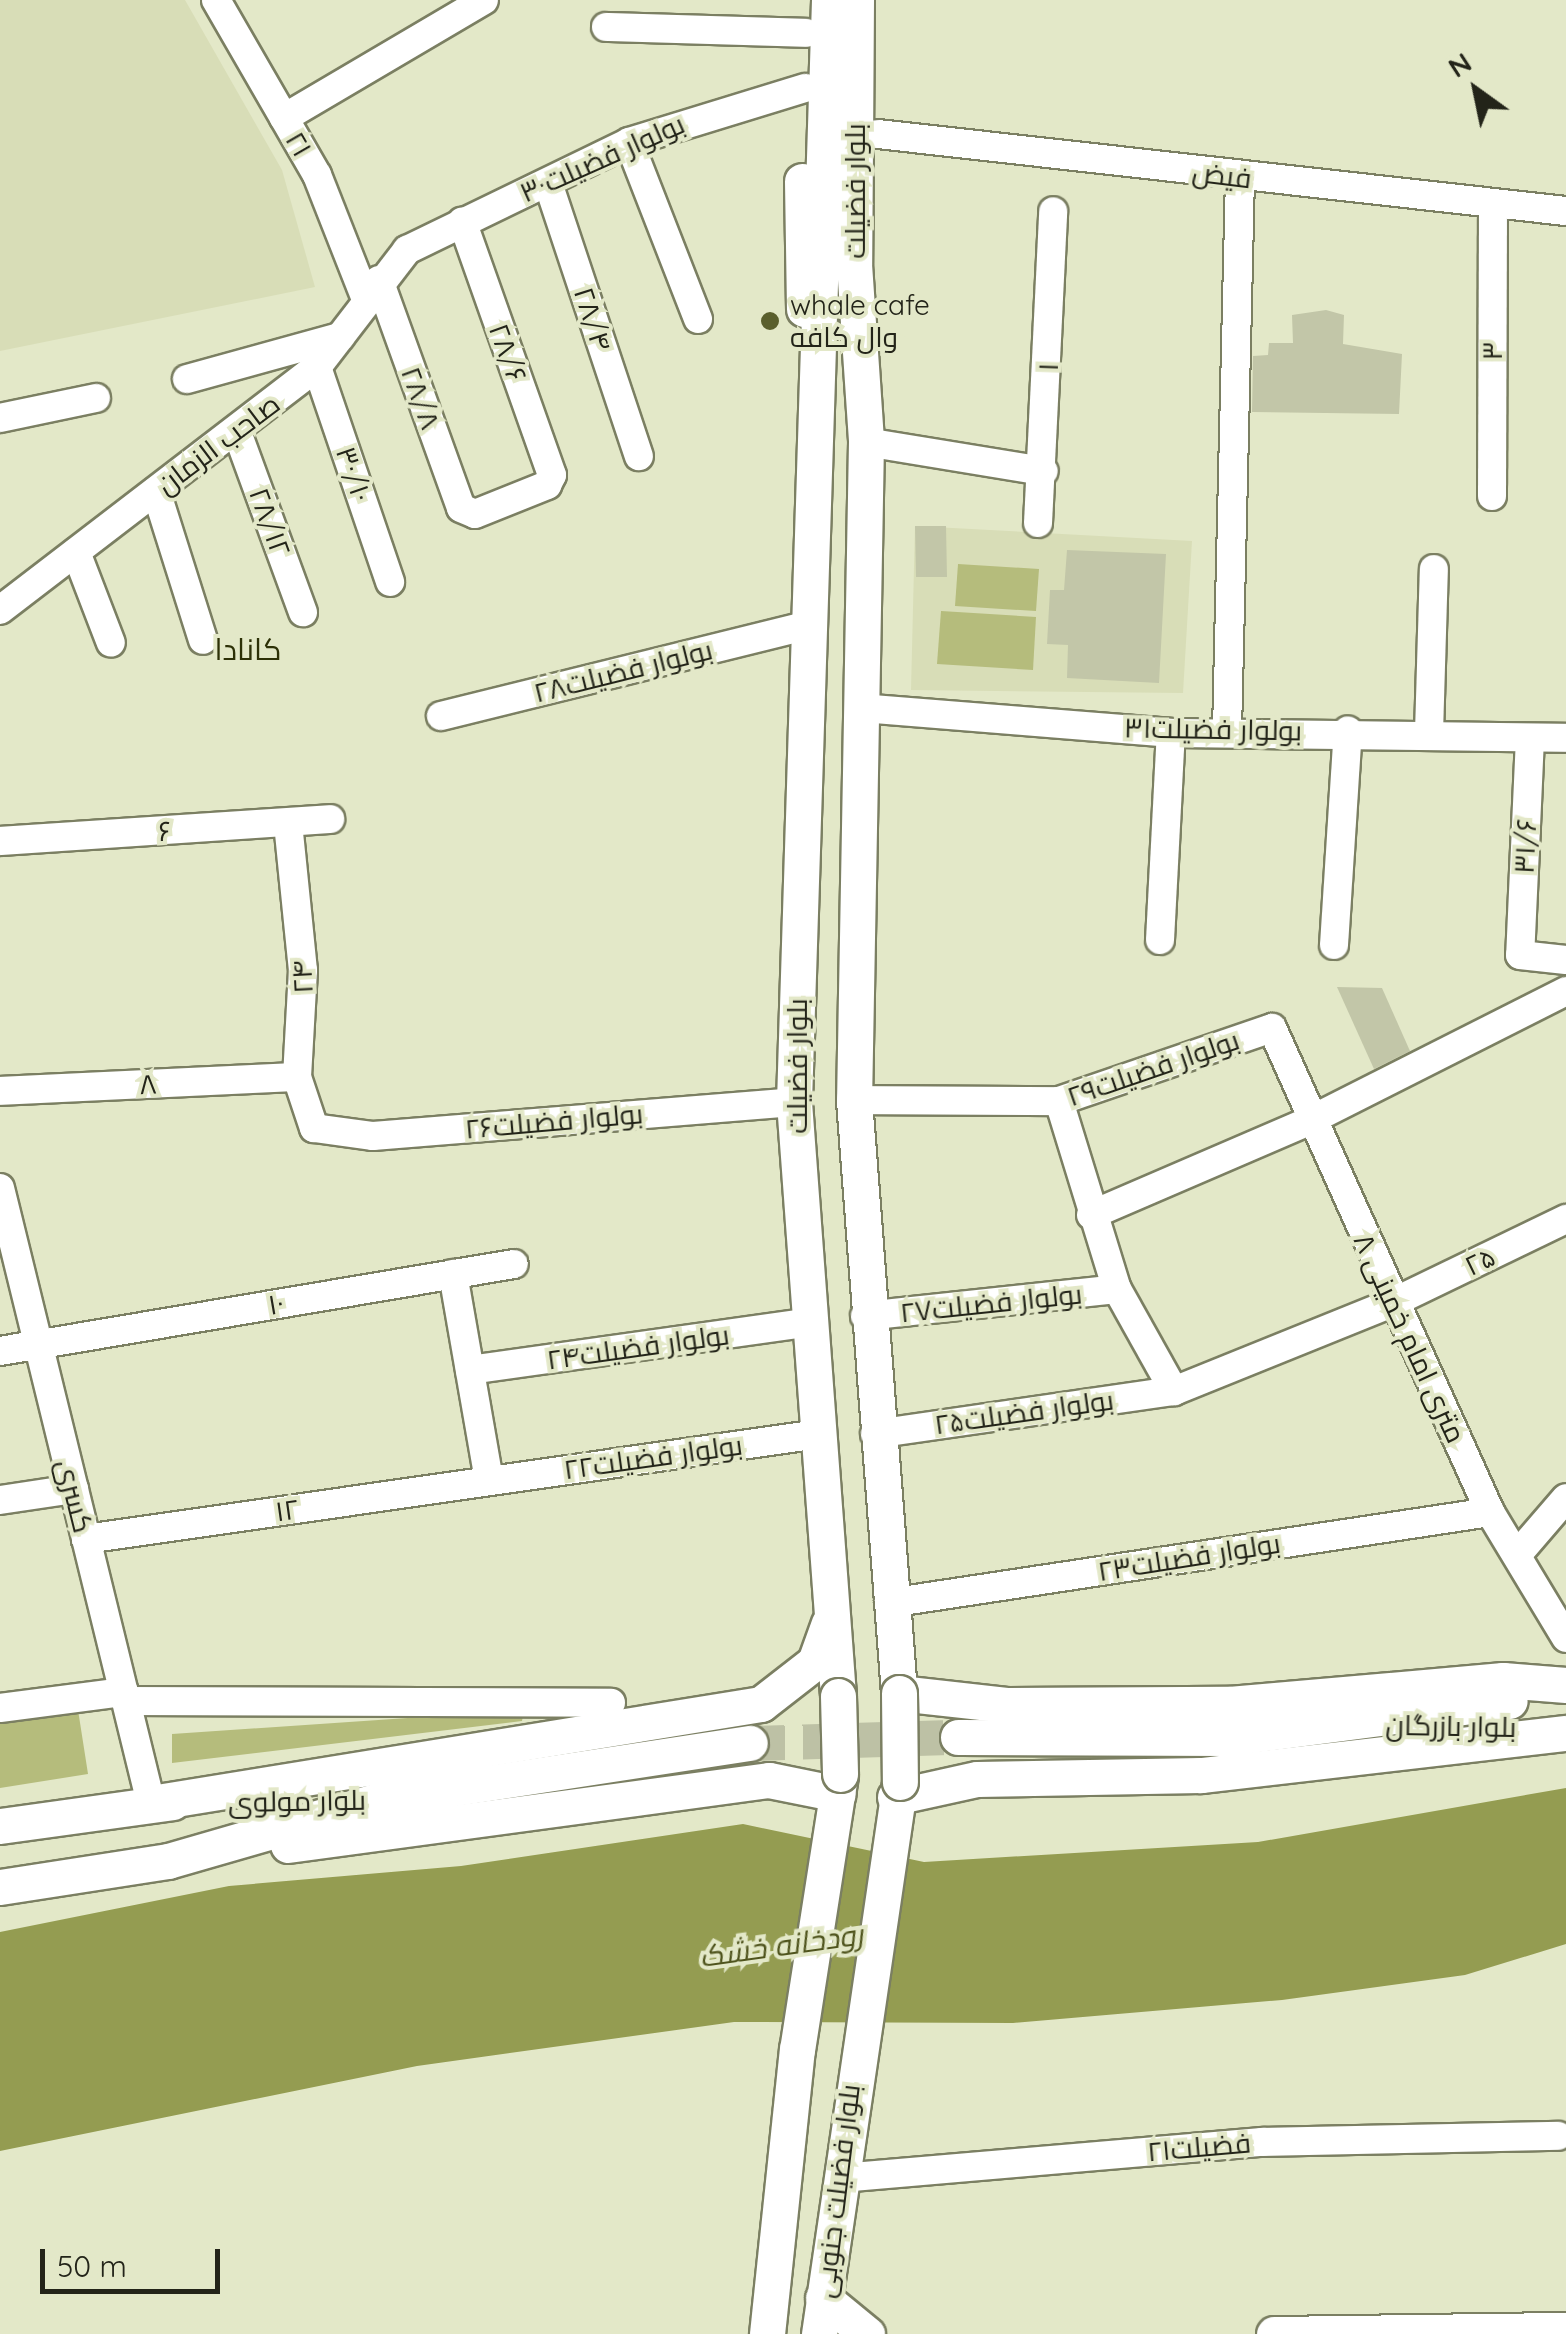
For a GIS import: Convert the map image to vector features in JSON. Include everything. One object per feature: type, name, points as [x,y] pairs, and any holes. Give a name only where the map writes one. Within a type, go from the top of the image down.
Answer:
[{"type":"main road","name":"بلوار فضیلت","points":[[829,0],[839,262],[866,442]]},
{"type":"main road","name":"بلوار فضیلت","points":[[838,1795],[833,1613],[806,1323],[794,1102],[804,626],[813,435],[839,262],[856,0]]},
{"type":"main road","name":"بلوار فضیلت","points":[[878,0],[878,134],[854,850],[854,1100],[865,1316],[899,1693],[895,1797]]},
{"type":"main road","name":"بلوار فضیلت","points":[[806,16],[800,259],[813,435]]},
{"type":"main road","points":[[802,847],[854,850]]},
{"type":"main road","points":[[151,1803],[760,1704],[815,1662],[833,1613]]},
{"type":"main road","points":[[899,1693],[1008,1705],[1229,1704],[1503,1680],[1566,1689]]},
{"type":"main road","name":"بلوار بازرگان","points":[[1362,1725],[1566,1689]]},
{"type":"main road","points":[[958,1737],[1228,1738],[1362,1725]]},
{"type":"main road","name":"بلوار بازرگان","points":[[1362,1725],[1566,1731]]},
{"type":"main road","points":[[895,1797],[977,1779],[1202,1775],[1566,1731]]},
{"type":"main road","points":[[383,1799],[750,1743]]},
{"type":"main road","points":[[168,1861],[769,1780],[838,1795]]},
{"type":"main road","name":"بلوار فضیلت جنوبی","points":[[766,2334],[797,2050],[838,1795]]},
{"type":"main road","name":"بلوار فضیلت جنوبی","points":[[819,2334],[855,2048],[895,1797]]},
{"type":"main road","name":"بلوار مولوی","points":[[0,1826],[151,1803],[383,1799]]},
{"type":"main road","name":"بلوار مولوی","points":[[0,1886],[168,1861],[383,1799]]},
{"type":"main road","points":[[740,2334],[772,2290]]},
{"type":"main road","points":[[823,2298],[867,2334]]},
{"type":"main road","points":[[1274,2334],[1454,2326],[1531,2334],[1566,2330]]},
{"type":"street","name":"۲۱","points":[[216,0],[317,175],[372,288]]},
{"type":"street","points":[[284,118],[484,0]]},
{"type":"street","points":[[606,27],[806,16]]},
{"type":"street","name":"بولوار فضیلت۳۰","points":[[407,250],[629,142],[805,88]]},
{"type":"street","name":"فیض","points":[[878,134],[1493,207],[1566,212]]},
{"type":"street","points":[[629,142],[698,318]]},
{"type":"street","points":[[1227,732],[1240,177]]},
{"type":"street","name":"۲۸/۴","points":[[548,183],[638,456]]},
{"type":"street","name":"۳","points":[[1492,496],[1493,207]]},
{"type":"street","name":"۱","points":[[1038,523],[1044,471],[1053,211]]},
{"type":"street","name":"۲۸/۶","points":[[462,221],[552,475],[547,485],[466,514]]},
{"type":"street","name":"صاحب الزمان","points":[[0,610],[317,367],[372,288],[407,250]]},
{"type":"street","name":"۲۸/۸","points":[[372,288],[466,514]]},
{"type":"street","points":[[186,379],[340,336]]},
{"type":"street","name":"۳۰/۱۰","points":[[317,367],[390,582]]},
{"type":"street","points":[[0,418],[96,398]]},
{"type":"street","name":"۲۸/۱۲","points":[[237,432],[302,612]]},
{"type":"street","points":[[866,442],[1044,471]]},
{"type":"street","points":[[156,491],[203,640]]},
{"type":"street","points":[[76,552],[111,644]]},
{"type":"street","points":[[1429,734],[1434,568]]},
{"type":"street","name":"بولوار فضیلت۲۸","points":[[441,716],[804,626]]},
{"type":"street","name":"بولوار فضیلت۳۱","points":[[861,708],[1171,733],[1348,730],[1566,738]]},
{"type":"street","points":[[1334,945],[1348,730]]},
{"type":"street","points":[[1160,940],[1171,733]]},
{"type":"street","name":"۳۱/۶","points":[[1530,738],[1520,955],[1566,960]]},
{"type":"street","name":"۶","points":[[0,841],[330,819]]},
{"type":"street","name":"۲۴","points":[[288,823],[303,970],[297,1077],[314,1128]]},
{"type":"street","points":[[1091,1215],[1309,1121],[1566,991]]},
{"type":"street","name":"بولوار فضیلت۲۹","points":[[854,1100],[1058,1101],[1272,1028]]},
{"type":"street","name":"۸ متری امام خمینی","points":[[1272,1028],[1309,1121],[1490,1512],[1566,1638]]},
{"type":"street","name":"۸","points":[[0,1091],[297,1077]]},
{"type":"street","points":[[1058,1101],[1117,1290],[1174,1391]]},
{"type":"street","name":"بولوار فضیلت۲۶","points":[[314,1128],[373,1136],[794,1102]]},
{"type":"street","name":"کسری","points":[[0,1188],[151,1803]]},
{"type":"street","name":"۲۵","points":[[1174,1391],[1394,1302],[1566,1219]]},
{"type":"street","name":"۱۰","points":[[0,1351],[514,1264]]},
{"type":"street","points":[[453,1274],[488,1480]]},
{"type":"street","name":"بولوار فضیلت۲۷","points":[[865,1316],[1117,1290]]},
{"type":"street","name":"بولوار فضیلت۲۴","points":[[470,1370],[806,1323]]},
{"type":"street","name":"بولوار فضیلت۲۵","points":[[874,1434],[1174,1391]]},
{"type":"street","name":"بولوار فضیلت۲۲","points":[[488,1480],[818,1434]]},
{"type":"street","name":"۱۲","points":[[86,1540],[488,1480]]},
{"type":"street","points":[[0,1500],[74,1489]]},
{"type":"street","points":[[1517,1555],[1566,1498]]},
{"type":"street","name":"بولوار فضیلت۲۳","points":[[888,1602],[1490,1512]]},
{"type":"street","points":[[0,1708],[125,1697],[611,1702]]},
{"type":"street","name":"فضیلت۲۱","points":[[840,2178],[1262,2142],[1558,2136]]},
{"type":"shaded area","points":[[0,0],[185,0],[282,170],[315,287],[0,351]]},
{"type":"shaded area","points":[[915,526],[1192,541],[1183,693],[911,690]]},
{"type":"shaded area","points":[[958,564],[1039,569],[1036,611],[955,606]]},
{"type":"shaded area","points":[[941,611],[1036,617],[1033,670],[937,664]]},
{"type":"shaded area","points":[[78,1710],[88,1774],[0,1788],[0,1722]]},
{"type":"shaded area","points":[[524,1710],[522,1721],[172,1763],[172,1734]]},
{"type":"water","name":"رودخانه خشک","points":[[1566,1788],[1566,1944],[1465,1975],[1282,2000],[1013,2023],[734,2022],[417,2066],[0,2151],[0,1932],[229,1886],[461,1866],[743,1824],[924,1862],[1258,1842]]},
{"type":"building","points":[[1326,310],[1344,315],[1343,344],[1402,354],[1399,414],[1252,412],[1253,356],[1268,355],[1269,343],[1293,343],[1292,315]]},
{"type":"building","points":[[915,526],[946,526],[947,577],[916,577]]},
{"type":"building","points":[[1067,550],[1166,554],[1159,683],[1067,678],[1068,645],[1047,644],[1050,590],[1064,590]]},
{"type":"building","points":[[1337,987],[1382,988],[1410,1051],[1374,1069]]},
{"type":"tunnel","points":[[750,1743],[958,1737]]},
{"type":"place","name":"whale cafe وال کافه","points":[[770,321]]},
{"type":"district","name":"کانادا","points":[[248,649]]}]
